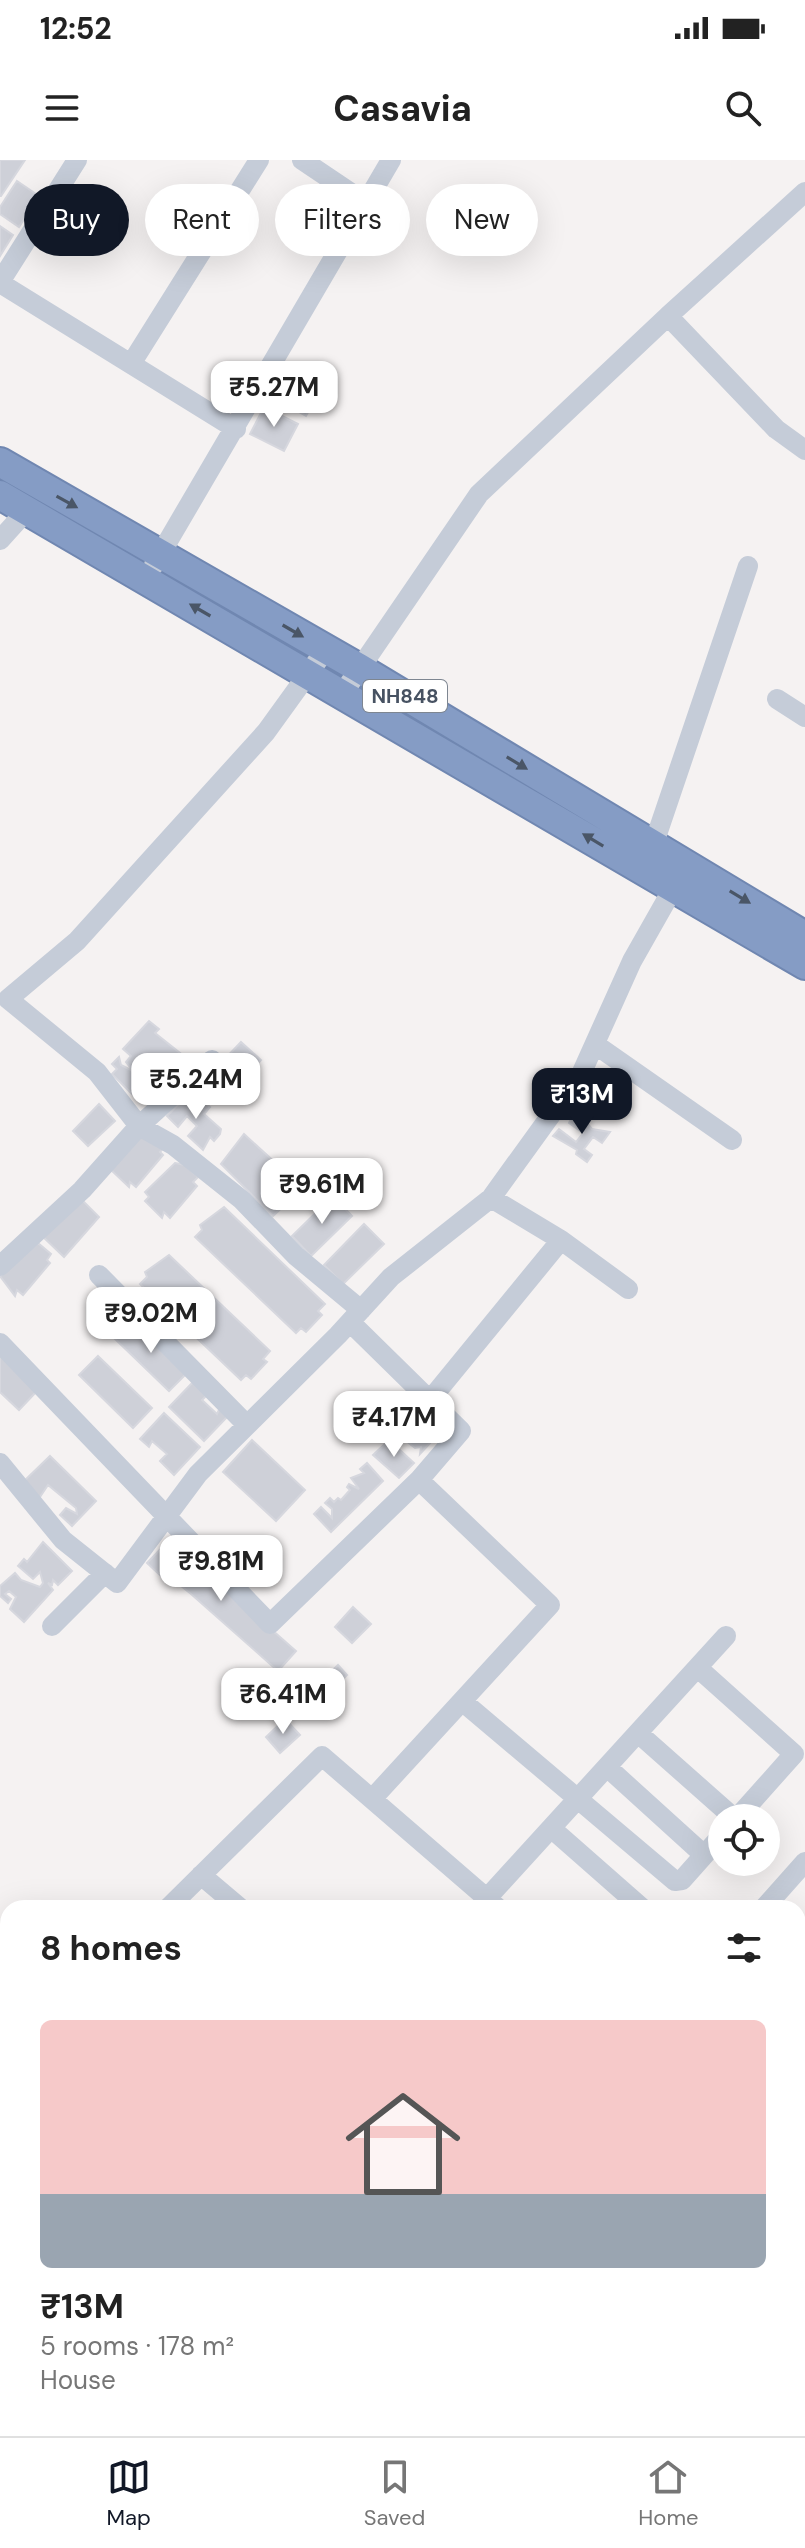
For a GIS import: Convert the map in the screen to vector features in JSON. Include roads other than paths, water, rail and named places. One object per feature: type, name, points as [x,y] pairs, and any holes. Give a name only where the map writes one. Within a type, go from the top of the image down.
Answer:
[{"type":"highway","name":"NH848","points":[[0,462],[359,668],[445,736],[680,876],[805,965]]},
{"type":"highway","name":"NH848","points":[[0,495],[343,693],[445,736]]},
{"type":"highway","name":"NH848","points":[[680,876],[805,936]]},
{"type":"street","points":[[77,160],[0,283],[236,429]]},
{"type":"street","points":[[131,364],[259,160]]},
{"type":"street","points":[[302,160],[338,184]]},
{"type":"street","points":[[377,184],[391,160]]},
{"type":"street","points":[[343,693],[479,494],[805,192]]},
{"type":"street","points":[[146,579],[336,256]]},
{"type":"street","points":[[668,316],[776,429],[805,450]]},
{"type":"street","points":[[0,540],[27,510]]},
{"type":"street","points":[[649,857],[748,566]]},
{"type":"street","points":[[0,1343],[270,1624],[419,1480],[461,1431],[356,1316],[242,1200],[173,1145],[139,1126],[97,1072],[4,1003],[77,941],[266,732],[326,649]]},
{"type":"street","points":[[777,699],[805,717]]},
{"type":"street","points":[[0,1463],[63,1540],[117,1583],[198,1474],[391,1277],[491,1198],[582,1072],[632,961],[680,876]]},
{"type":"street","points":[[596,1045],[732,1140]]},
{"type":"street","points":[[0,1266],[82,1190],[139,1126],[212,1060]]},
{"type":"street","points":[[491,1198],[561,1240],[628,1289]]},
{"type":"street","points":[[430,1400],[561,1240]]},
{"type":"street","points":[[99,1275],[247,1425]]},
{"type":"street","points":[[372,1799],[550,1605],[419,1480]]},
{"type":"street","points":[[52,1626],[105,1573]]},
{"type":"street","points":[[492,1900],[551,1828],[726,1636]]},
{"type":"street","points":[[698,1668],[794,1754],[748,1804]]},
{"type":"street","points":[[462,1701],[576,1801],[675,1881],[682,1880],[708,1851]]},
{"type":"street","points":[[638,1733],[719,1804]]},
{"type":"street","points":[[176,1900],[322,1756],[483,1900]]},
{"type":"street","points":[[607,1767],[704,1855]]},
{"type":"street","points":[[551,1828],[633,1900]]},
{"type":"street","points":[[771,1900],[805,1862]]},
{"type":"street","points":[[201,1875],[231,1900]]}]
